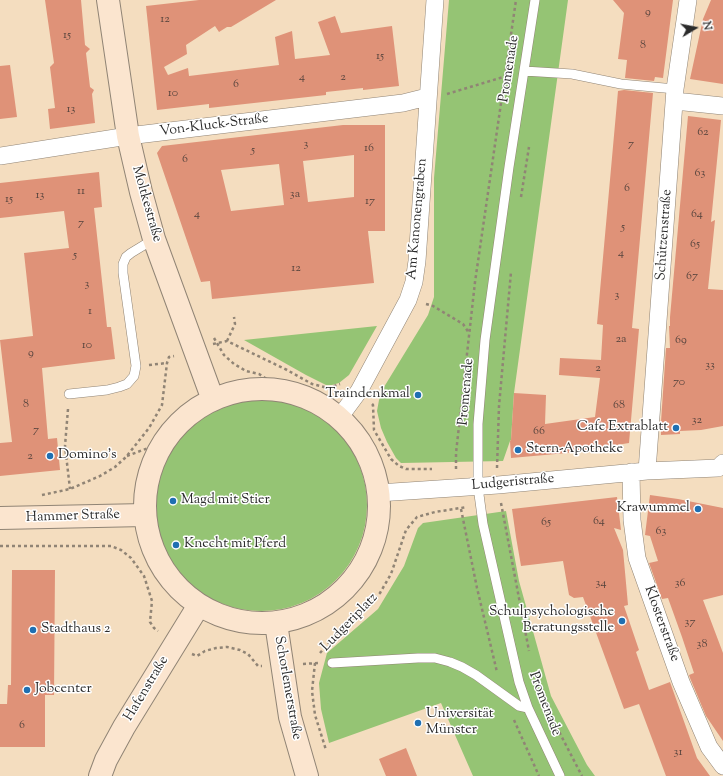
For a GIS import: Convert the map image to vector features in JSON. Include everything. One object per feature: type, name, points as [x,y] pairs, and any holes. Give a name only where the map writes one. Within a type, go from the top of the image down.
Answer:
[{"type":"main road","name":"Moltkestraße","points":[[110,0],[128,136],[141,192],[154,239],[213,400]]},
{"type":"main road","name":"Ludgeriplatz","points":[[260,389],[285,392],[302,397],[319,404],[339,418],[356,436],[368,458],[376,481],[378,493],[378,518],[373,543],[364,563],[352,581],[336,597],[318,609],[298,618],[276,623],[249,623],[236,620],[210,612],[188,597],[161,566],[155,554],[147,528],[145,515],[147,482],[154,461],[164,442],[185,418],[203,405],[224,395],[248,390],[260,389]]},
{"type":"main road","name":"Hammer Straße","points":[[0,518],[145,515]]},
{"type":"main road","name":"Hafenstraße","points":[[100,776],[106,760],[124,727],[199,605]]},
{"type":"main road","name":"Schorlemerstraße","points":[[276,623],[290,717],[307,776]]},
{"type":"street","name":"Am Kanonengraben","points":[[339,418],[359,391],[408,300],[414,282],[417,261],[427,97],[435,0]]},
{"type":"street","name":"Schützenstraße","points":[[639,472],[675,95],[688,0]]},
{"type":"street","points":[[675,95],[723,106]]},
{"type":"street","name":"Von-Kluck-Straße","points":[[0,156],[128,136],[403,103],[427,97]]},
{"type":"street","name":"Ludgeristraße","points":[[378,493],[478,487],[639,472],[721,468]]},
{"type":"street","name":"Klosterstraße","points":[[639,472],[632,520],[637,558],[681,682],[708,747],[723,766]]},
{"type":"lane","name":"Promenade","points":[[535,0],[509,167],[485,340],[478,424],[478,487],[483,524],[519,682],[528,708],[560,776]]},
{"type":"lane","points":[[524,72],[572,74],[675,95]]},
{"type":"lane","points":[[69,394],[107,390],[119,387],[127,384],[134,376],[136,366],[123,264],[126,257],[154,239]]},
{"type":"lane","points":[[332,663],[435,658],[462,666],[519,706],[528,708]]},
{"type":"path","name":"Promenade","points":[[456,470],[456,453],[475,282],[516,0]]},
{"type":"path","points":[[427,97],[444,96],[524,72]]},
{"type":"path","points":[[521,197],[529,142]]},
{"type":"path","points":[[497,469],[499,406],[511,268]]},
{"type":"path","points":[[408,300],[433,306],[463,324],[469,333]]},
{"type":"path","points":[[69,394],[65,446],[70,489],[100,476],[115,467],[126,457],[149,428],[162,405],[169,357],[227,340],[235,324],[234,317]]},
{"type":"path","points":[[212,334],[224,355],[234,364],[246,371],[259,374],[285,392]]},
{"type":"path","points":[[126,457],[164,442]]},
{"type":"path","name":"Promenade","points":[[500,499],[529,654]]},
{"type":"path","name":"Ludgeriplatz","points":[[315,663],[321,651],[335,636],[361,614],[380,593],[391,574],[406,530],[417,517],[435,512],[461,509],[495,665]]},
{"type":"path","points":[[0,546],[100,546]]},
{"type":"path","points":[[476,675],[488,671],[511,646]]},
{"type":"path","name":"Schorlemerstraße","points":[[315,663],[312,691],[315,715],[326,750]]},
{"type":"path","points":[[495,665],[504,696],[539,776]]},
{"type":"path","name":"Promenade","points":[[538,689],[582,776]]},
{"type":"green space","points":[[449,0],[568,0],[514,393],[511,440],[503,461],[401,463],[396,458],[387,442],[381,428],[377,411],[384,387],[428,315],[434,297],[434,178]]},
{"type":"green space","points":[[377,326],[349,375],[339,383],[332,385],[326,385],[306,375],[244,340]]},
{"type":"green space","points":[[251,399],[271,399],[292,403],[311,411],[336,430],[349,446],[359,464],[365,484],[367,505],[365,526],[359,546],[349,564],[336,580],[311,599],[292,607],[271,611],[251,611],[230,607],[211,599],[194,587],[179,572],[167,555],[159,536],[155,515],[155,495],[159,474],[167,455],[179,438],[194,423],[211,411],[230,403]]},
{"type":"green space","points":[[506,511],[519,581],[551,696],[587,765],[595,776],[473,776],[441,703],[329,743],[321,709],[319,683],[327,653],[378,609],[404,566],[418,528],[423,523]]},
{"type":"building","points":[[45,0],[81,0],[85,45],[90,49],[86,53],[90,87],[94,90],[92,94],[95,123],[50,129],[48,109],[55,108],[50,67],[54,63]]},
{"type":"building","points":[[199,0],[276,0],[231,27],[227,27],[219,32],[215,26],[186,45],[187,54],[164,67],[168,75],[188,68],[189,76],[279,65],[275,37],[292,31],[295,59],[330,55],[318,22],[335,16],[341,33],[392,26],[399,86],[326,92],[326,95],[209,108],[209,104],[157,110],[146,6]]},
{"type":"building","points":[[613,0],[673,0],[663,78],[655,77],[654,81],[625,78],[627,60],[618,59],[624,13]]},
{"type":"building","points":[[711,0],[723,0],[723,84],[690,79],[703,19]]},
{"type":"building","points":[[10,65],[17,117],[0,119],[0,66]]},
{"type":"building","points":[[624,90],[653,93],[632,328],[639,329],[629,443],[567,453],[511,458],[510,441],[514,393],[546,395],[545,424],[595,417],[600,378],[559,375],[560,358],[601,360],[603,325],[597,324],[618,91]]},
{"type":"building","points":[[688,116],[721,120],[711,222],[715,220],[708,289],[723,290],[723,426],[701,430],[680,431],[680,434],[661,435],[666,348],[670,348],[669,326]]},
{"type":"building","points":[[343,125],[385,125],[385,231],[368,231],[374,283],[212,299],[210,281],[201,282],[157,153],[162,146]],"holes":[[[354,155],[354,197],[308,202],[303,161]],[[279,164],[284,205],[231,211],[221,170]]]},
{"type":"building","points":[[99,172],[102,207],[94,208],[107,327],[111,327],[115,359],[42,368],[48,439],[57,438],[60,470],[0,476],[0,443],[12,442],[0,340],[33,336],[24,253],[69,248],[64,211],[0,218],[0,183]]},
{"type":"building","points":[[650,495],[723,508],[723,595],[703,600],[723,653],[723,741],[706,716],[690,678],[689,675],[694,673],[682,637],[668,598],[662,599],[649,563],[658,561],[650,536],[645,535]]},
{"type":"building","points":[[617,497],[621,530],[614,528],[623,550],[628,605],[624,606],[639,650],[636,652],[649,690],[670,682],[697,758],[710,776],[666,776],[639,704],[624,709],[583,597],[574,598],[569,595],[563,561],[521,566],[512,509]]},
{"type":"building","points":[[12,570],[55,570],[54,695],[45,695],[45,747],[0,747],[0,704],[7,704],[8,685],[11,685]]},
{"type":"building","points":[[406,748],[417,776],[386,776],[379,759]]},
{"type":"place","name":"Traindenkmal","points":[[418,395]]},
{"type":"place","name":"Cafe Extrablatt","points":[[676,428]]},
{"type":"place","name":"Stern-Apotheke","points":[[518,450]]},
{"type":"place","name":"Domino's","points":[[50,456]]},
{"type":"place","name":"Magd mit Stier","points":[[173,501]]},
{"type":"place","name":"Krawummel","points":[[698,509]]},
{"type":"place","name":"Knecht mit Pferd","points":[[176,545]]},
{"type":"place","name":"Schulpsychologische Beratungsstelle","points":[[622,621]]},
{"type":"place","name":"Stadthaus 2","points":[[33,630]]},
{"type":"place","name":"Jobcenter","points":[[27,690]]},
{"type":"place","name":"Universität Münster","points":[[418,723]]}]
